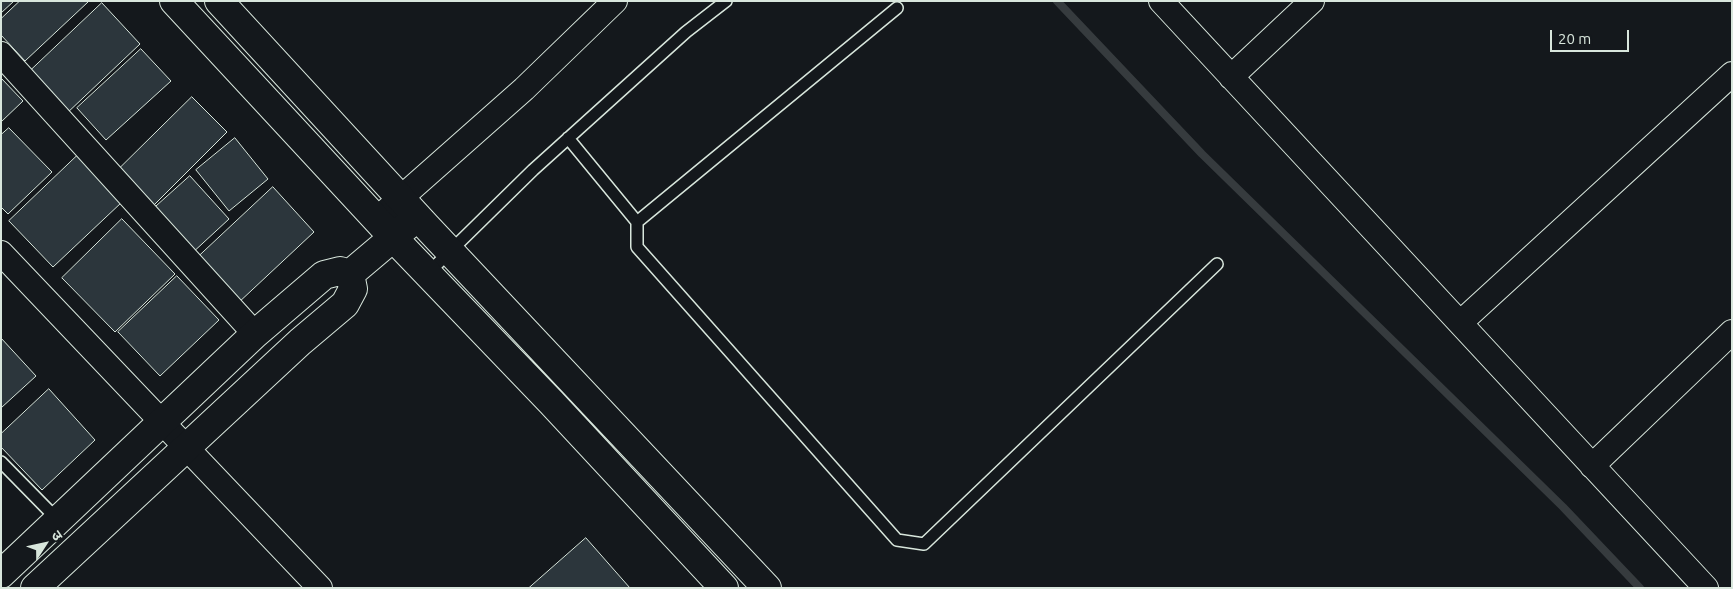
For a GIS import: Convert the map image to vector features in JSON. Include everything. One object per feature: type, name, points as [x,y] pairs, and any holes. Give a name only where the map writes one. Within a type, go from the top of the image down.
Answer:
[{"type":"street","points":[[174,1],[724,588]]},
{"type":"street","points":[[219,1],[399,197],[767,588]]},
{"type":"street","points":[[35,588],[300,342],[345,304],[353,290],[350,274],[385,228],[399,197],[524,89],[616,1]]},
{"type":"street","points":[[1161,1],[1706,588]]},
{"type":"street","points":[[1231,77],[1312,1]]},
{"type":"street","points":[[1,54],[255,334]]},
{"type":"street","points":[[1460,323],[1732,74]]},
{"type":"street","points":[[385,228],[418,216]]},
{"type":"street","points":[[1,253],[320,588]]},
{"type":"street","points":[[1,574],[57,519],[162,424],[255,334],[324,275],[340,271],[350,274]]},
{"type":"street","points":[[1592,466],[1732,332]]},
{"type":"lane","points":[[428,273],[568,138],[686,32],[726,1]]},
{"type":"lane","points":[[637,222],[897,8]]},
{"type":"lane","points":[[568,138],[637,222],[637,246],[897,540],[924,544],[1217,264]]},
{"type":"lane","points":[[1,462],[57,519]]},
{"type":"building","points":[[1,1],[14,1],[1,13]]},
{"type":"building","points":[[20,1],[88,2],[25,61],[1,35],[1,19]]},
{"type":"building","points":[[102,3],[140,44],[65,115],[27,74]]},
{"type":"building","points":[[141,49],[171,81],[106,140],[77,108]]},
{"type":"building","points":[[1,78],[23,101],[1,122]]},
{"type":"building","points":[[192,97],[227,132],[148,211],[113,175]]},
{"type":"building","points":[[9,128],[52,172],[8,214],[1,207],[1,135]]},
{"type":"building","points":[[235,138],[268,179],[229,211],[196,170]]},
{"type":"building","points":[[78,155],[122,202],[53,267],[9,221]]},
{"type":"building","points":[[190,176],[229,219],[190,255],[151,211]]},
{"type":"building","points":[[273,187],[314,232],[237,304],[195,260]]},
{"type":"building","points":[[122,219],[175,274],[115,332],[62,278]]},
{"type":"building","points":[[177,276],[219,320],[160,376],[118,332]]},
{"type":"building","points":[[1,338],[36,376],[1,408]]},
{"type":"building","points":[[49,389],[95,440],[42,490],[1,447],[1,434]]},
{"type":"building","points":[[586,538],[630,588],[529,588]]},
{"type":"waterway","points":[[1057,1],[1202,154],[1563,507],[1640,588]]}]
